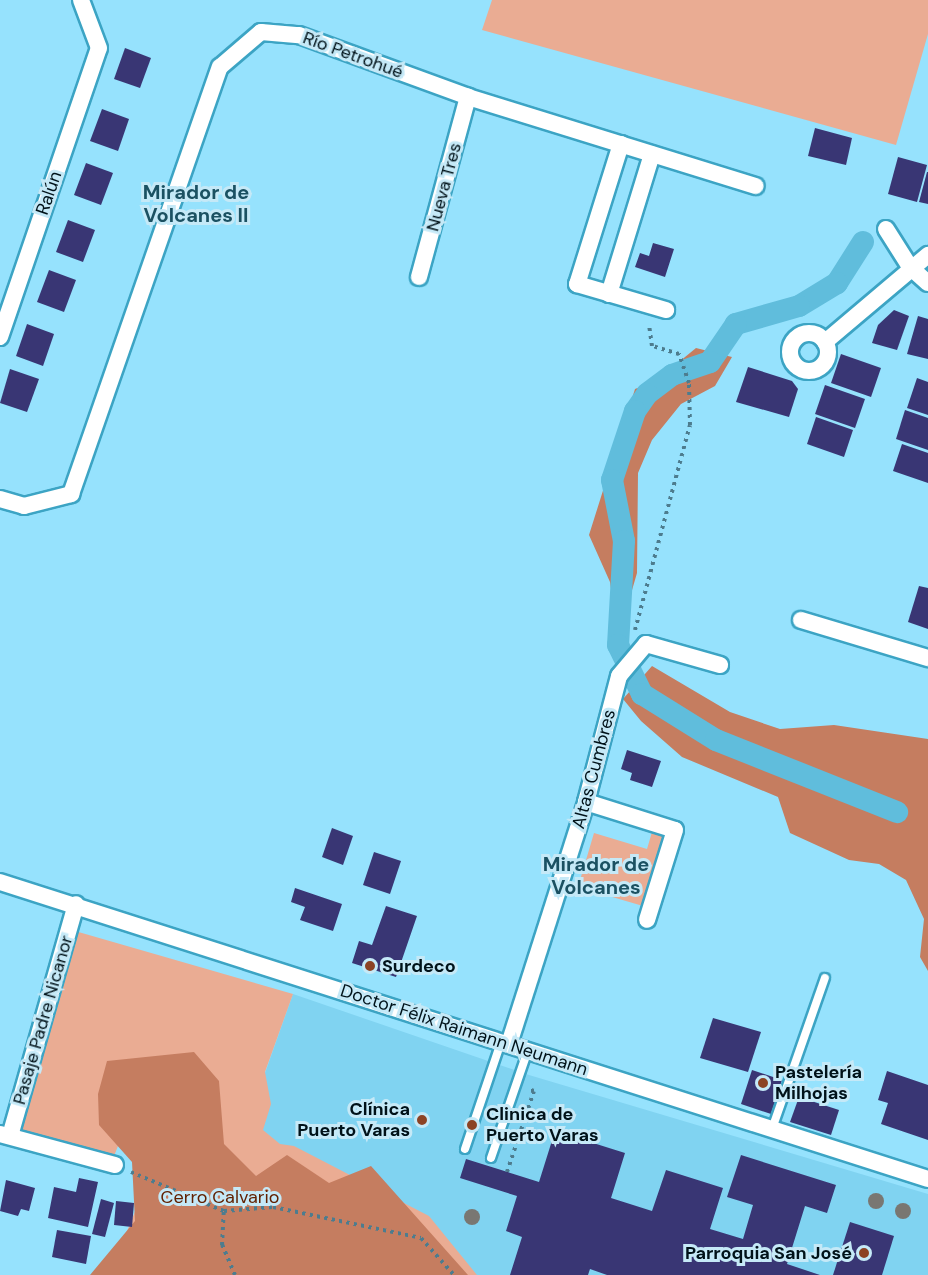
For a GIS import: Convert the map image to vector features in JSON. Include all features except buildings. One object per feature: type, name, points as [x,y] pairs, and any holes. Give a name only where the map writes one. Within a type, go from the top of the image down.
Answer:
[{"type":"street","name":"Ralún","points":[[0,337],[99,48],[81,0]]},
{"type":"street","name":"Río Petrohué","points":[[0,499],[24,506],[71,494],[219,67],[261,32],[299,35],[468,97],[756,186]]},
{"type":"street","name":"Nueva Tres","points":[[418,277],[468,97]]},
{"type":"street","points":[[621,144],[577,284],[666,310]]},
{"type":"street","points":[[609,294],[651,154]]},
{"type":"street","points":[[886,229],[910,267],[928,283]]},
{"type":"street","points":[[825,342],[910,267],[928,255]]},
{"type":"street","points":[[801,620],[928,658]]},
{"type":"street","points":[[646,644],[720,664]]},
{"type":"street","name":"Altas Cumbres","points":[[505,1043],[586,802],[619,676],[646,644]]},
{"type":"street","points":[[586,802],[675,830],[647,920]]},
{"type":"street","name":"Doctor Félix Raimann Neumann","points":[[0,882],[76,904],[928,1179]]},
{"type":"street","name":"Pasaje Padre Nicanor","points":[[5,1135],[76,904]]},
{"type":"street","points":[[5,1135],[115,1165]]},
{"type":"lane","points":[[772,1129],[825,978]]},
{"type":"lane","points":[[465,1149],[505,1043]]},
{"type":"lane","points":[[491,1158],[528,1050]]},
{"type":"path","points":[[646,644],[633,628],[690,425],[689,383],[679,354],[652,346],[649,305]]},
{"type":"path","points":[[507,1172],[534,1090],[516,1085]]},
{"type":"path","points":[[115,1165],[224,1211],[273,1207],[421,1238],[454,1275]]},
{"type":"path","points":[[224,1211],[222,1245],[235,1275]]},
{"type":"shaded area","name":"Clinica de Puerto Varas","points":[[293,994],[529,1075],[928,1194],[928,1275],[449,1275],[237,1152]]},
{"type":"green space","points":[[492,0],[928,0],[928,34],[896,145],[482,30]]},
{"type":"green space","points":[[696,348],[732,357],[715,386],[681,404],[652,440],[638,473],[637,573],[630,597],[614,609],[610,582],[589,535],[635,389],[657,380]]},
{"type":"green space","points":[[652,666],[730,712],[780,729],[834,725],[928,739],[928,971],[920,957],[924,919],[906,880],[879,864],[849,860],[790,833],[778,797],[682,757],[641,721],[623,699]]},
{"type":"green space","points":[[652,832],[664,835],[643,906],[578,887],[594,833],[647,849]]},
{"type":"green space","name":"Cerro Calvario","points":[[75,931],[293,994],[265,1072],[271,1104],[263,1130],[280,1144],[294,1146],[429,1216],[477,1275],[109,1275],[141,1197],[128,1121],[114,1156],[20,1131]]},
{"type":"green space","name":"Cerro Calvario","points":[[194,1052],[219,1081],[224,1144],[256,1176],[287,1155],[329,1183],[371,1166],[468,1275],[90,1275],[135,1221],[132,1162],[99,1125],[98,1094],[107,1061]]},
{"type":"waterway","points":[[863,242],[837,283],[799,306],[736,324],[710,362],[672,375],[647,394],[635,411],[612,480],[624,541],[618,645],[642,694],[716,740],[897,812]]},
{"type":"place","name":"Surdeco","points":[[370,966]]},
{"type":"place","name":"Pastelería Milhojas","points":[[763,1083]]},
{"type":"place","name":"Clínica Puerto Varas","points":[[422,1120]]},
{"type":"place","name":"Clinica de Puerto Varas","points":[[472,1125]]},
{"type":"place","name":"Parroquia San José","points":[[864,1253]]},
{"type":"district","name":"Mirador de Volcanes II","points":[[196,204]]},
{"type":"district","name":"Mirador de Volcanes","points":[[596,876]]}]
